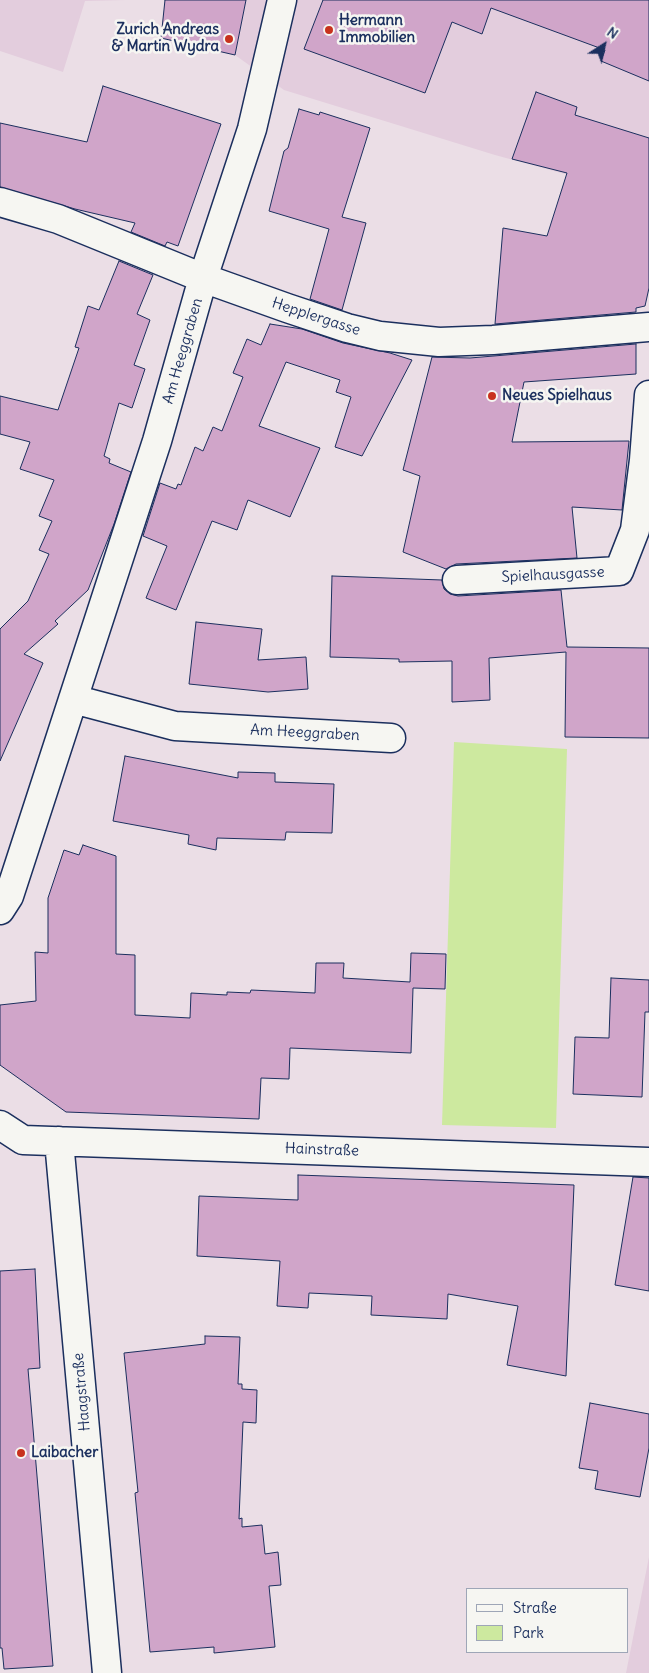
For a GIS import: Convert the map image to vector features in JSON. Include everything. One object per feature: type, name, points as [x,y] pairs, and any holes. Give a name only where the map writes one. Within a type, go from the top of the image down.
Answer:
[{"type":"street","name":"Am Heeggraben","points":[[0,910],[9,896],[157,441],[203,278],[252,129],[282,0]]},
{"type":"street","name":"Hepplergasse","points":[[0,202],[58,219],[203,278],[330,322],[372,334],[439,342],[493,340],[649,326]]},
{"type":"street","name":"Spielhausgasse","points":[[457,580],[619,571],[634,530],[644,460],[649,394]]},
{"type":"street","name":"Am Heeggraben","points":[[73,698],[176,726],[391,738]]},
{"type":"street","name":"Hainstraße","points":[[0,1125],[23,1140],[649,1162]]},
{"type":"street","name":"Haagstraße","points":[[59,1141],[107,1673]]},
{"type":"shaded area","points":[[0,0],[126,0],[85,1],[63,72],[0,51]]},
{"type":"shaded area","points":[[165,0],[649,0],[649,197],[495,155],[284,90],[235,55],[161,38]]},
{"type":"shaded area","points":[[649,1557],[649,1673],[626,1673]]},
{"type":"green space","points":[[454,742],[567,749],[556,1128],[442,1125]]},
{"type":"building","points":[[165,0],[246,0],[235,55],[161,38]]},
{"type":"building","points":[[323,0],[649,0],[649,81],[601,61],[605,50],[491,8],[482,34],[452,22],[425,93],[304,49]]},
{"type":"building","points":[[103,86],[221,124],[178,246],[167,242],[165,246],[131,232],[135,223],[75,209],[0,187],[0,123],[87,142]]},
{"type":"building","points":[[536,92],[577,107],[575,115],[649,138],[649,288],[645,306],[636,308],[636,312],[495,324],[503,228],[547,236],[567,173],[512,159]]},
{"type":"building","points":[[299,109],[319,115],[320,112],[370,128],[342,217],[366,223],[342,310],[310,299],[329,229],[269,211],[284,151],[288,148]]},
{"type":"building","points":[[119,261],[153,275],[137,314],[150,320],[134,365],[145,369],[132,408],[119,403],[104,456],[110,459],[109,463],[131,472],[114,524],[88,590],[55,621],[58,624],[24,654],[43,663],[0,761],[0,629],[28,601],[49,554],[39,550],[52,521],[39,516],[54,480],[20,469],[30,442],[0,434],[0,396],[58,410],[79,348],[75,347],[88,306],[99,310]]},
{"type":"building","points":[[270,324],[302,329],[343,343],[390,353],[412,360],[362,456],[335,447],[351,397],[336,392],[340,380],[286,362],[259,426],[320,448],[290,517],[248,500],[237,530],[212,521],[176,610],[146,598],[167,546],[143,536],[160,483],[176,489],[178,484],[181,485],[195,447],[203,451],[213,427],[222,431],[243,377],[233,373],[247,339],[261,345]]},
{"type":"building","points":[[636,344],[636,374],[524,382],[512,442],[629,441],[622,510],[572,507],[577,558],[456,564],[446,569],[403,552],[420,476],[403,470],[432,357],[470,358]]},
{"type":"building","points":[[332,576],[442,580],[444,589],[450,594],[458,596],[561,590],[567,647],[649,648],[649,738],[565,737],[566,652],[489,658],[490,700],[452,702],[452,661],[399,662],[399,659],[330,657]]},
{"type":"building","points":[[196,622],[262,629],[258,660],[306,657],[308,689],[268,692],[189,684]]},
{"type":"building","points":[[125,756],[238,778],[238,772],[275,773],[275,782],[334,784],[332,833],[286,832],[285,840],[217,838],[216,850],[188,844],[189,835],[113,821]]},
{"type":"building","points":[[83,845],[116,856],[116,954],[135,955],[135,1015],[190,1018],[191,993],[227,995],[227,992],[250,993],[251,990],[315,993],[316,963],[344,963],[343,978],[410,982],[411,953],[446,954],[445,989],[413,988],[411,1053],[290,1048],[289,1079],[261,1078],[259,1119],[66,1112],[0,1065],[0,1005],[36,1001],[35,952],[48,953],[48,898],[64,850],[79,855]]},
{"type":"building","points":[[611,978],[649,980],[649,1012],[645,1012],[642,1097],[573,1094],[575,1037],[609,1038]]},
{"type":"building","points":[[298,1175],[574,1185],[566,1376],[507,1365],[518,1306],[448,1294],[447,1319],[371,1315],[372,1296],[309,1293],[308,1308],[277,1306],[280,1261],[197,1256],[199,1196],[298,1200]]},
{"type":"building","points":[[633,1177],[649,1178],[649,1291],[615,1285]]},
{"type":"building","points":[[35,1269],[40,1368],[28,1369],[53,1666],[4,1669],[2,1648],[0,1648],[0,1271]]},
{"type":"building","points":[[205,1336],[240,1337],[238,1384],[242,1384],[242,1389],[257,1390],[256,1423],[243,1422],[239,1519],[242,1518],[242,1527],[262,1525],[265,1554],[278,1552],[281,1585],[269,1586],[275,1647],[214,1653],[214,1647],[150,1652],[135,1493],[138,1492],[124,1353],[205,1344]]},
{"type":"building","points":[[590,1403],[649,1414],[649,1448],[640,1497],[595,1489],[598,1471],[579,1468]]},
{"type":"place","name":"Hermann Immobilien","points":[[329,30]]},
{"type":"place","name":"Zurich Andreas & Martin Wydra","points":[[229,39]]},
{"type":"place","name":"Neues Spielhaus","points":[[492,396]]},
{"type":"place","name":"Laibacher","points":[[21,1453]]}]
